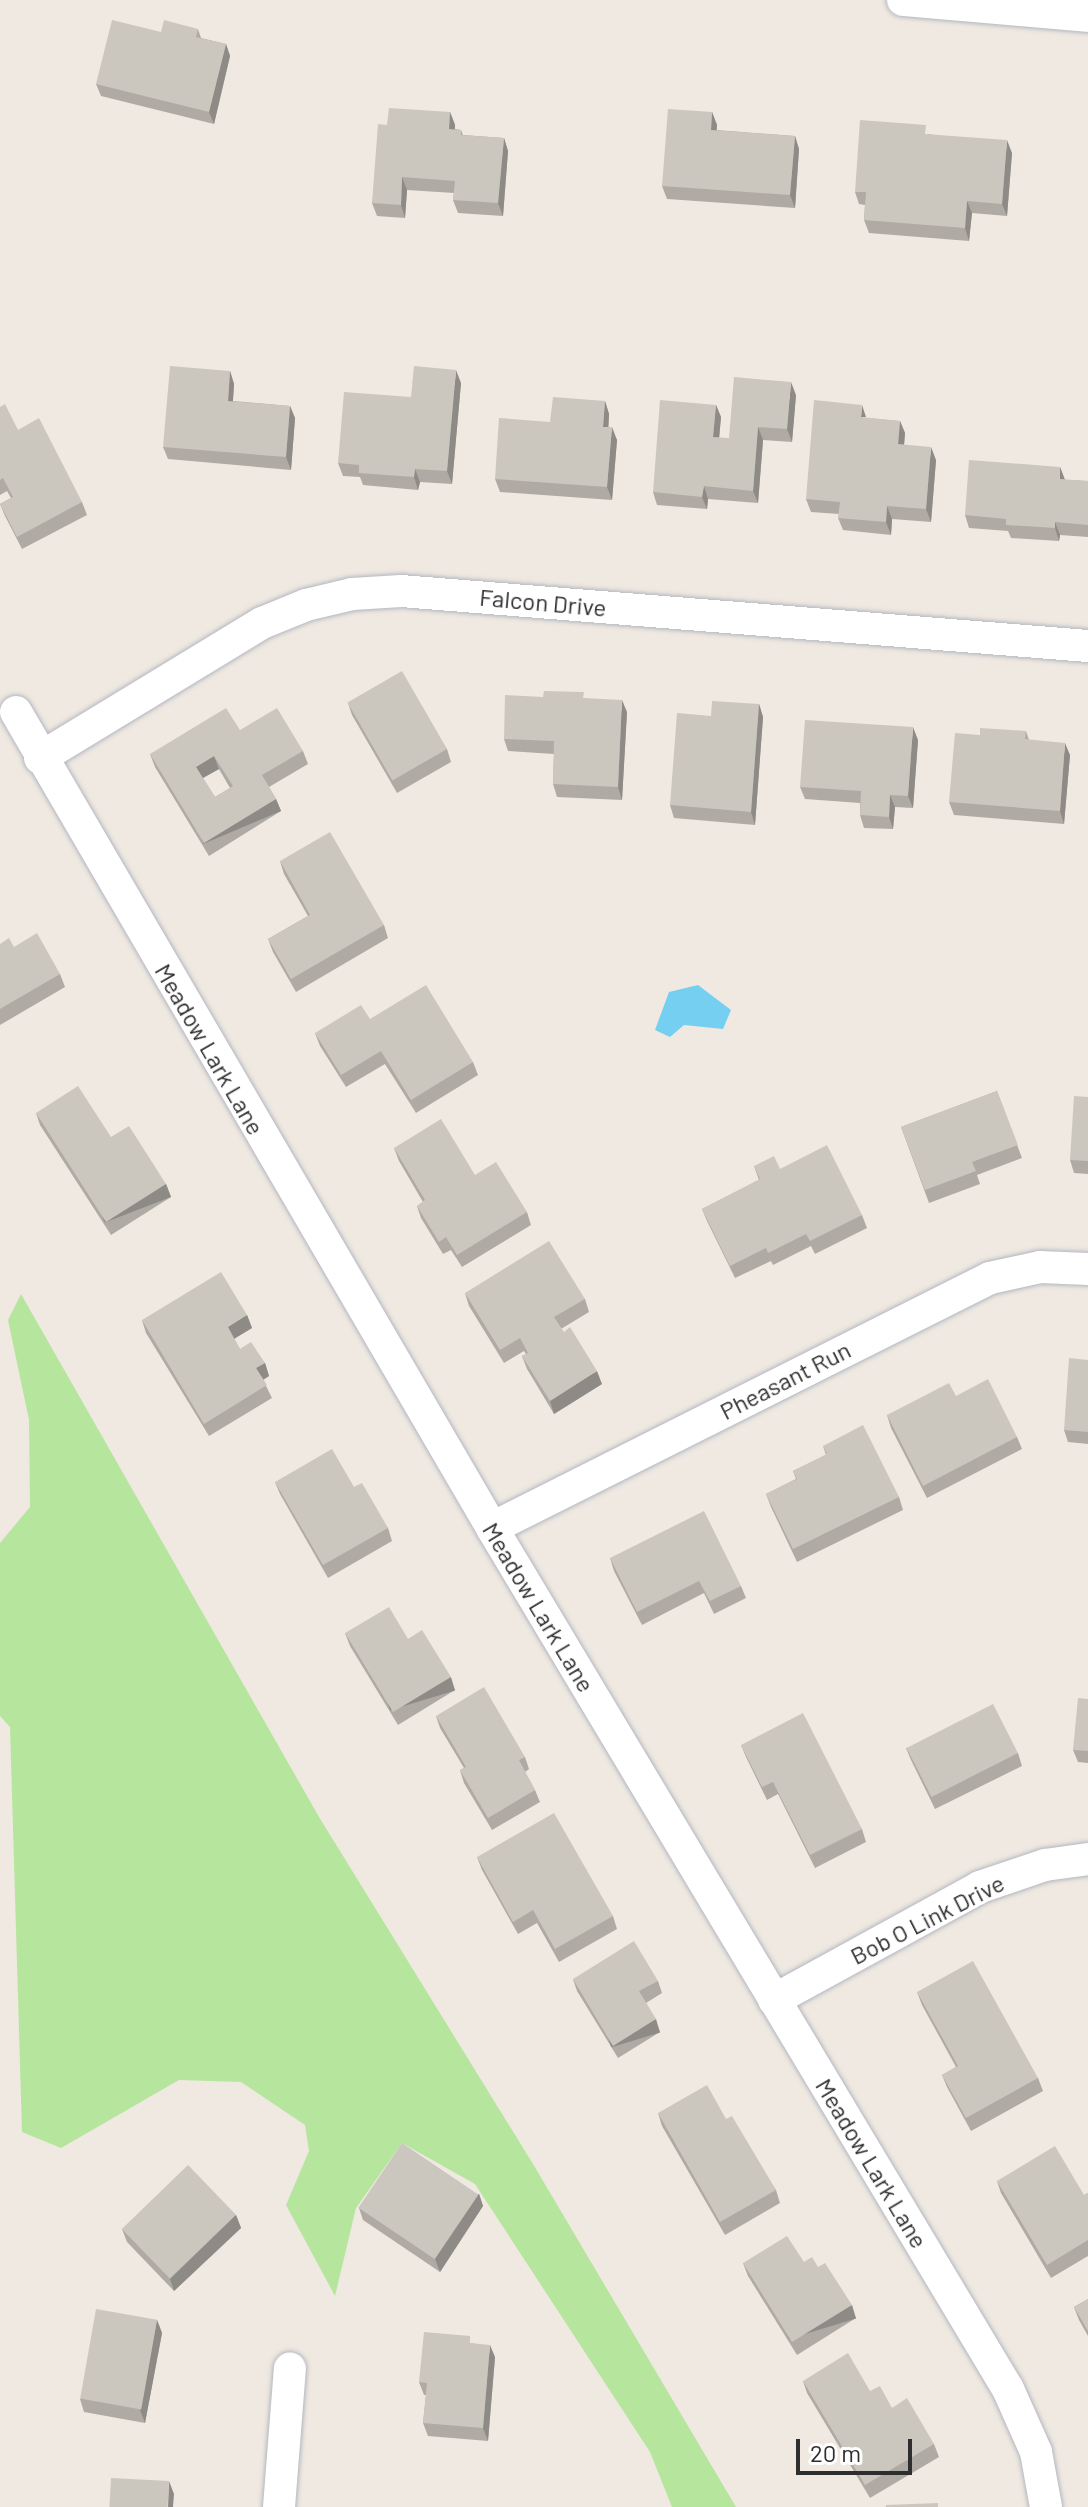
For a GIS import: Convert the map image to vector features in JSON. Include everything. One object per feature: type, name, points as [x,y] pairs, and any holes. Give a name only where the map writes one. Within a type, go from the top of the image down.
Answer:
[{"type":"street","points":[[903,0],[1088,16]]},
{"type":"street","name":"Falcon Drive","points":[[40,758],[262,623],[306,605],[352,594],[401,591],[1088,646]]},
{"type":"street","name":"Meadow Lark Lane","points":[[16,712],[40,758],[492,1528],[1008,2389],[1036,2452],[1046,2507]]},
{"type":"street","name":"Pheasant Run","points":[[492,1528],[990,1278],[1040,1267],[1088,1269]]},
{"type":"street","name":"Bob O Link Drive","points":[[774,2000],[980,1887],[1045,1865],[1088,1859]]},
{"type":"street","points":[[279,2507],[290,2368]]},
{"type":"green space","points":[[21,1294],[319,1817],[533,2164],[736,2507],[672,2507],[650,2452],[475,2184],[402,2143],[356,2208],[335,2296],[286,2205],[309,2151],[305,2125],[241,2082],[179,2080],[61,2148],[22,2132],[10,1727],[0,1716],[0,1543],[30,1507],[29,1420],[8,1320]]},
{"type":"water","points":[[698,985],[731,1010],[723,1029],[684,1025],[670,1037],[655,1030],[669,992]]},
{"type":"building","points":[[112,20],[161,32],[164,20],[198,29],[196,37],[226,44],[209,112],[96,84]]},
{"type":"building","points":[[389,108],[450,112],[449,129],[461,130],[461,135],[504,138],[498,203],[453,200],[455,181],[402,177],[401,205],[372,203],[378,124],[387,125]]},
{"type":"building","points":[[668,109],[712,112],[711,130],[795,136],[790,195],[662,186]]},
{"type":"building","points":[[860,120],[926,125],[925,134],[1007,140],[1002,204],[967,201],[965,228],[864,220],[866,192],[855,192]]},
{"type":"building","points":[[170,366],[230,371],[228,401],[290,406],[286,457],[163,447]]},
{"type":"building","points":[[414,366],[456,370],[447,471],[415,469],[414,477],[359,473],[359,465],[338,463],[344,392],[411,397]]},
{"type":"building","points":[[734,377],[791,382],[787,429],[758,427],[753,491],[704,486],[702,497],[653,492],[660,400],[716,405],[713,437],[729,438]]},
{"type":"building","points":[[553,397],[605,401],[603,427],[612,427],[607,487],[495,479],[499,418],[550,422]]},
{"type":"building","points":[[814,400],[862,405],[861,417],[900,421],[898,444],[931,447],[926,509],[887,506],[886,522],[838,518],[840,502],[806,499]]},
{"type":"building","points":[[5,404],[18,430],[39,418],[82,502],[17,537],[0,504],[13,497],[3,478],[0,480],[0,407]]},
{"type":"building","points":[[969,460],[1060,467],[1060,479],[1088,481],[1088,525],[1055,522],[1055,528],[1006,525],[1006,519],[965,515]]},
{"type":"building","points":[[402,671],[447,749],[392,780],[347,702]]},
{"type":"building","points":[[544,691],[584,692],[583,698],[622,700],[618,787],[553,784],[554,741],[504,739],[505,695],[543,697]]},
{"type":"building","points":[[712,701],[759,704],[751,812],[670,805],[677,713],[711,716]]},
{"type":"building","points":[[226,708],[240,730],[277,708],[303,751],[262,775],[276,799],[204,843],[150,754]],"holes":[[[214,756],[233,786],[215,797],[196,767]]]},
{"type":"building","points":[[805,720],[913,727],[908,796],[890,795],[889,817],[860,815],[861,791],[800,787]]},
{"type":"building","points":[[980,728],[1026,731],[1025,739],[1065,743],[1060,811],[949,802],[955,733],[980,735]]},
{"type":"building","points":[[330,832],[384,925],[291,979],[268,939],[310,915],[280,861]]},
{"type":"building","points":[[37,933],[60,974],[0,1009],[0,944],[9,938],[14,947]]},
{"type":"building","points":[[426,985],[473,1062],[411,1100],[381,1051],[341,1075],[315,1033],[361,1005],[370,1019]]},
{"type":"building","points":[[78,1086],[111,1137],[129,1126],[166,1184],[106,1222],[36,1113]]},
{"type":"building","points":[[997,1091],[1018,1145],[972,1162],[976,1171],[925,1190],[901,1127]]},
{"type":"building","points":[[1074,1096],[1088,1097],[1088,1161],[1070,1160]]},
{"type":"building","points":[[441,1119],[475,1175],[496,1162],[527,1212],[457,1255],[446,1237],[439,1242],[417,1206],[425,1200],[394,1148]]},
{"type":"building","points":[[827,1145],[862,1215],[810,1241],[806,1234],[768,1253],[766,1248],[730,1266],[702,1209],[760,1179],[754,1166],[774,1156],[780,1169]]},
{"type":"building","points":[[549,1241],[585,1299],[554,1317],[564,1332],[570,1327],[597,1371],[550,1401],[522,1356],[528,1353],[520,1338],[500,1350],[465,1293]]},
{"type":"building","points":[[221,1272],[247,1315],[228,1327],[240,1349],[251,1342],[265,1363],[256,1368],[267,1385],[204,1424],[142,1320]]},
{"type":"building","points":[[1069,1358],[1088,1360],[1088,1432],[1064,1430]]},
{"type":"building","points":[[988,1379],[1017,1437],[923,1486],[887,1415],[949,1383],[956,1396]]},
{"type":"building","points":[[863,1425],[899,1497],[793,1549],[766,1494],[797,1479],[793,1471],[827,1454],[823,1446]]},
{"type":"building","points":[[332,1449],[354,1487],[362,1483],[388,1528],[323,1565],[275,1482]]},
{"type":"building","points":[[704,1511],[741,1586],[710,1601],[699,1581],[637,1612],[610,1558]]},
{"type":"building","points":[[389,1607],[408,1639],[422,1630],[451,1677],[393,1712],[345,1633]]},
{"type":"building","points":[[484,1687],[525,1757],[519,1760],[535,1790],[488,1818],[460,1770],[466,1767],[436,1716]]},
{"type":"building","points":[[1078,1698],[1088,1699],[1088,1751],[1073,1750]]},
{"type":"building","points":[[993,1704],[1018,1753],[932,1797],[907,1748]]},
{"type":"building","points":[[803,1713],[862,1829],[810,1855],[773,1782],[762,1787],[741,1745]]},
{"type":"building","points":[[554,1813],[613,1916],[555,1949],[533,1910],[513,1922],[477,1857]]},
{"type":"building","points":[[634,1941],[658,1981],[639,1991],[656,2019],[613,2046],[573,1979]]},
{"type":"building","points":[[973,1961],[1038,2078],[966,2118],[942,2075],[958,2066],[917,1992]]},
{"type":"building","points":[[707,2085],[726,2119],[732,2116],[776,2190],[720,2222],[658,2113]]},
{"type":"building","points":[[402,2143],[478,2194],[435,2259],[358,2208]]},
{"type":"building","points":[[1055,2146],[1084,2195],[1088,2193],[1088,2240],[1047,2265],[997,2181]]},
{"type":"building","points":[[188,2165],[236,2215],[170,2279],[122,2229]]},
{"type":"building","points":[[787,2236],[804,2262],[812,2257],[818,2267],[825,2263],[852,2305],[792,2342],[743,2263]]},
{"type":"building","points":[[1088,2299],[1088,2331],[1074,2307]]},
{"type":"building","points":[[96,2309],[157,2320],[141,2409],[80,2399]]},
{"type":"building","points":[[424,2332],[470,2336],[470,2343],[490,2345],[483,2428],[423,2423],[427,2383],[419,2382]]},
{"type":"building","points":[[848,2353],[870,2391],[880,2386],[892,2408],[907,2398],[934,2444],[865,2485],[803,2381]]},
{"type":"building","points":[[111,2478],[169,2481],[168,2507],[109,2507]]},
{"type":"building","points":[[938,2503],[938,2507],[886,2507],[886,2505]]}]
